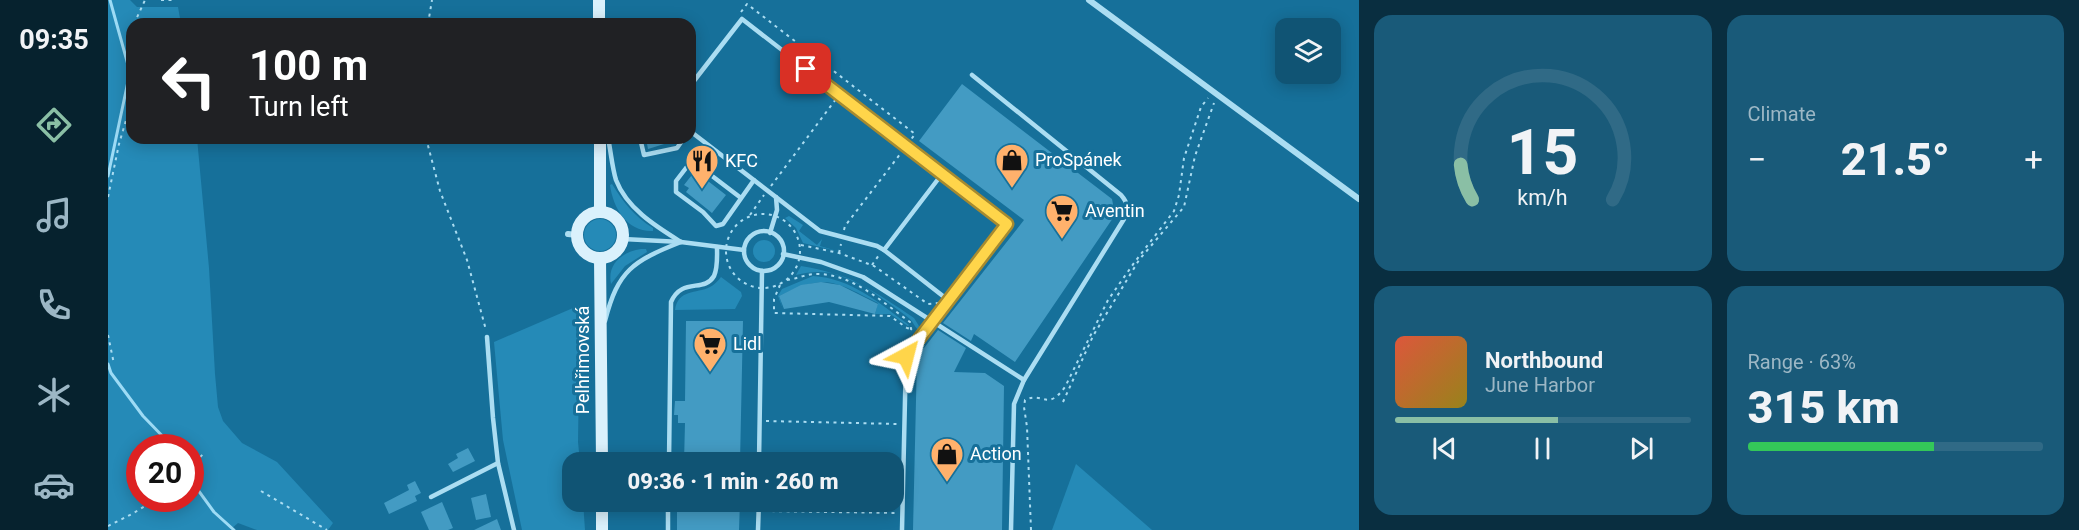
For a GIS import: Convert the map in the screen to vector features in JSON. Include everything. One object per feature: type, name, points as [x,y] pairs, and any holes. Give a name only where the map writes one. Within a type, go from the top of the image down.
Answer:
[{"type":"main road","points":[[598,0],[599,18]]},
{"type":"main road","points":[[600,144],[600,212]]},
{"type":"main road","points":[[600,212],[613,215],[618,220],[623,239],[618,250],[600,258],[584,251],[573,235],[584,219],[600,212]]},
{"type":"main road","name":"Pelhřimovská","points":[[600,258],[602,452]]},
{"type":"main road","points":[[602,512],[602,530]]},
{"type":"street","points":[[1089,0],[1359,200]]},
{"type":"lane","points":[[696,78],[742,19],[1007,224],[906,356],[902,530]]},
{"type":"lane","points":[[972,75],[1121,195],[1128,205],[1124,219],[1024,380],[1014,404],[1011,530]]},
{"type":"lane","points":[[696,135],[820,231],[877,246],[948,300]]},
{"type":"lane","points":[[610,144],[617,183],[628,200],[643,216],[681,242]]},
{"type":"lane","points":[[642,144],[645,155],[677,148],[680,144]]},
{"type":"lane","points":[[741,198],[695,164],[686,168],[675,181],[676,192],[716,226],[723,224],[754,180]]},
{"type":"lane","points":[[884,250],[942,174]]},
{"type":"lane","points":[[770,233],[777,210],[776,197]]},
{"type":"lane","points":[[758,232],[770,233],[780,241],[783,254],[776,267],[762,271],[751,266],[744,256],[745,244],[758,232]]},
{"type":"lane","points":[[623,239],[681,242],[744,250]]},
{"type":"lane","points":[[601,336],[612,296],[625,273],[649,255],[681,242]]},
{"type":"lane","points":[[669,452],[671,302],[677,292],[683,288],[706,284],[713,277],[717,247]]},
{"type":"lane","points":[[783,254],[839,267],[863,277],[1024,380]]},
{"type":"lane","points":[[759,452],[762,271]]},
{"type":"lane","points":[[487,337],[498,463],[514,530]]},
{"type":"lane","points":[[431,497],[498,463]]},
{"type":"lane","points":[[668,512],[668,530]]},
{"type":"lane","points":[[758,530],[759,512]]},
{"type":"path","points":[[137,18],[145,0]]},
{"type":"path","points":[[161,0],[173,0]]},
{"type":"path","points":[[429,18],[432,0]]},
{"type":"path","points":[[742,19],[741,13],[747,4],[915,134],[845,226],[839,253]]},
{"type":"path","points":[[750,216],[767,190],[849,83]]},
{"type":"path","points":[[1063,402],[1093,336],[1139,260],[1184,207],[1195,156],[1215,93]]},
{"type":"path","points":[[1031,530],[1025,400],[1057,398],[1065,387],[1108,300],[1174,212],[1188,142],[1201,107],[1215,93]]},
{"type":"path","points":[[108,197],[126,120]]},
{"type":"path","points":[[428,144],[440,191],[467,260],[482,309],[487,337]]},
{"type":"path","points":[[758,214],[775,216],[792,227],[800,245],[800,257],[787,280],[780,285],[762,289],[738,279],[728,265],[726,248],[736,225],[758,214]]},
{"type":"path","points":[[800,245],[839,253],[872,265],[928,304],[937,302],[944,306]]},
{"type":"path","points":[[872,265],[884,250]]},
{"type":"path","points":[[787,280],[812,274],[826,274],[845,280],[866,290],[910,322],[911,328]]},
{"type":"path","points":[[780,285],[774,299],[774,314],[890,316],[921,336]]},
{"type":"path","points":[[108,335],[114,364]]},
{"type":"path","points":[[760,421],[904,424]]},
{"type":"path","points":[[261,491],[327,530]]},
{"type":"path","points":[[108,526],[135,512]]},
{"type":"path","points":[[831,512],[903,513]]},
{"type":"shaded area","points":[[108,0],[130,0],[137,7],[178,7],[180,18],[126,18],[126,144],[198,144],[209,268],[218,407],[223,421],[242,443],[277,462],[333,523],[328,530],[257,530],[238,523],[230,530],[108,530]]},
{"type":"shaded area","points":[[612,184],[630,209],[653,228],[653,231],[636,227],[623,217],[614,202],[610,185]]},
{"type":"shaded area","points":[[789,216],[803,225],[799,231],[817,245],[822,239],[820,246],[837,251],[803,243],[796,228],[785,218]]},
{"type":"shaded area","points":[[600,219],[611,224],[616,235],[611,246],[600,251],[589,246],[584,235],[589,224]]},
{"type":"shaded area","points":[[764,240],[772,243],[775,251],[772,259],[764,262],[756,259],[753,251],[756,243]]},
{"type":"shaded area","points":[[646,249],[647,252],[625,266],[611,284],[611,271],[617,260]]},
{"type":"shaded area","points":[[801,266],[835,274],[809,272],[796,275]]},
{"type":"shaded area","points":[[813,276],[840,281],[864,293],[909,325],[890,314],[875,314],[878,303],[851,289],[830,283],[808,284],[779,296],[783,309],[778,296],[782,289]]},
{"type":"shaded area","points":[[721,277],[741,292],[742,296],[735,309],[675,310],[677,303],[684,295],[710,287]]},
{"type":"shaded area","points":[[866,288],[914,318],[919,326],[918,330],[911,320]]},
{"type":"shaded area","points":[[580,305],[579,452],[562,452],[562,512],[584,512],[585,530],[522,530],[503,440],[494,342]]},
{"type":"shaded area","points":[[1076,464],[1152,530],[1052,530]]},
{"type":"building","name":"Aventin","points":[[962,84],[1112,199],[1115,215],[1015,362],[974,334],[971,341],[943,323],[1024,220],[919,141]]},
{"type":"building","points":[[647,144],[664,144],[648,149]]},
{"type":"building","points":[[695,171],[726,195],[712,213],[686,192],[689,188],[684,185]]},
{"type":"building","points":[[821,282],[840,285],[878,304],[875,314],[829,302],[784,309],[779,296],[801,285]]},
{"type":"building","points":[[686,321],[743,321],[740,452],[684,452],[685,423],[678,423],[678,415],[674,415],[675,401],[685,401]]},
{"type":"building","points":[[938,330],[966,348],[954,372],[985,373],[1004,386],[1002,530],[913,530],[917,357]]},
{"type":"building","points":[[468,448],[475,461],[453,472],[448,464],[458,458],[456,454]]},
{"type":"building","points":[[415,481],[421,493],[415,496],[417,501],[389,514],[384,503],[409,490],[407,485]]},
{"type":"building","points":[[486,494],[491,517],[476,520],[471,498]]},
{"type":"building","points":[[442,502],[453,528],[429,530],[421,512]]},
{"type":"building","points":[[677,512],[740,512],[739,530],[677,530]]},
{"type":"building","points":[[497,519],[501,530],[474,530]]},
{"type":"waterway","points":[[110,0],[126,58]]},
{"type":"waterway","points":[[108,176],[126,91]]},
{"type":"waterway","points":[[108,364],[111,373],[143,416],[160,434]]},
{"type":"waterway","points":[[204,498],[214,512],[234,530]]},
{"type":"place","name":"ProSpánek","points":[[1012,189]]},
{"type":"place","name":"KFC","points":[[702,190]]},
{"type":"place","name":"Aventin","points":[[1062,240]]},
{"type":"place","name":"Lidl","points":[[710,373]]},
{"type":"place","name":"Action","points":[[947,483]]},
{"type":"route","points":[[806,69],[1007,224],[906,356]]}]
